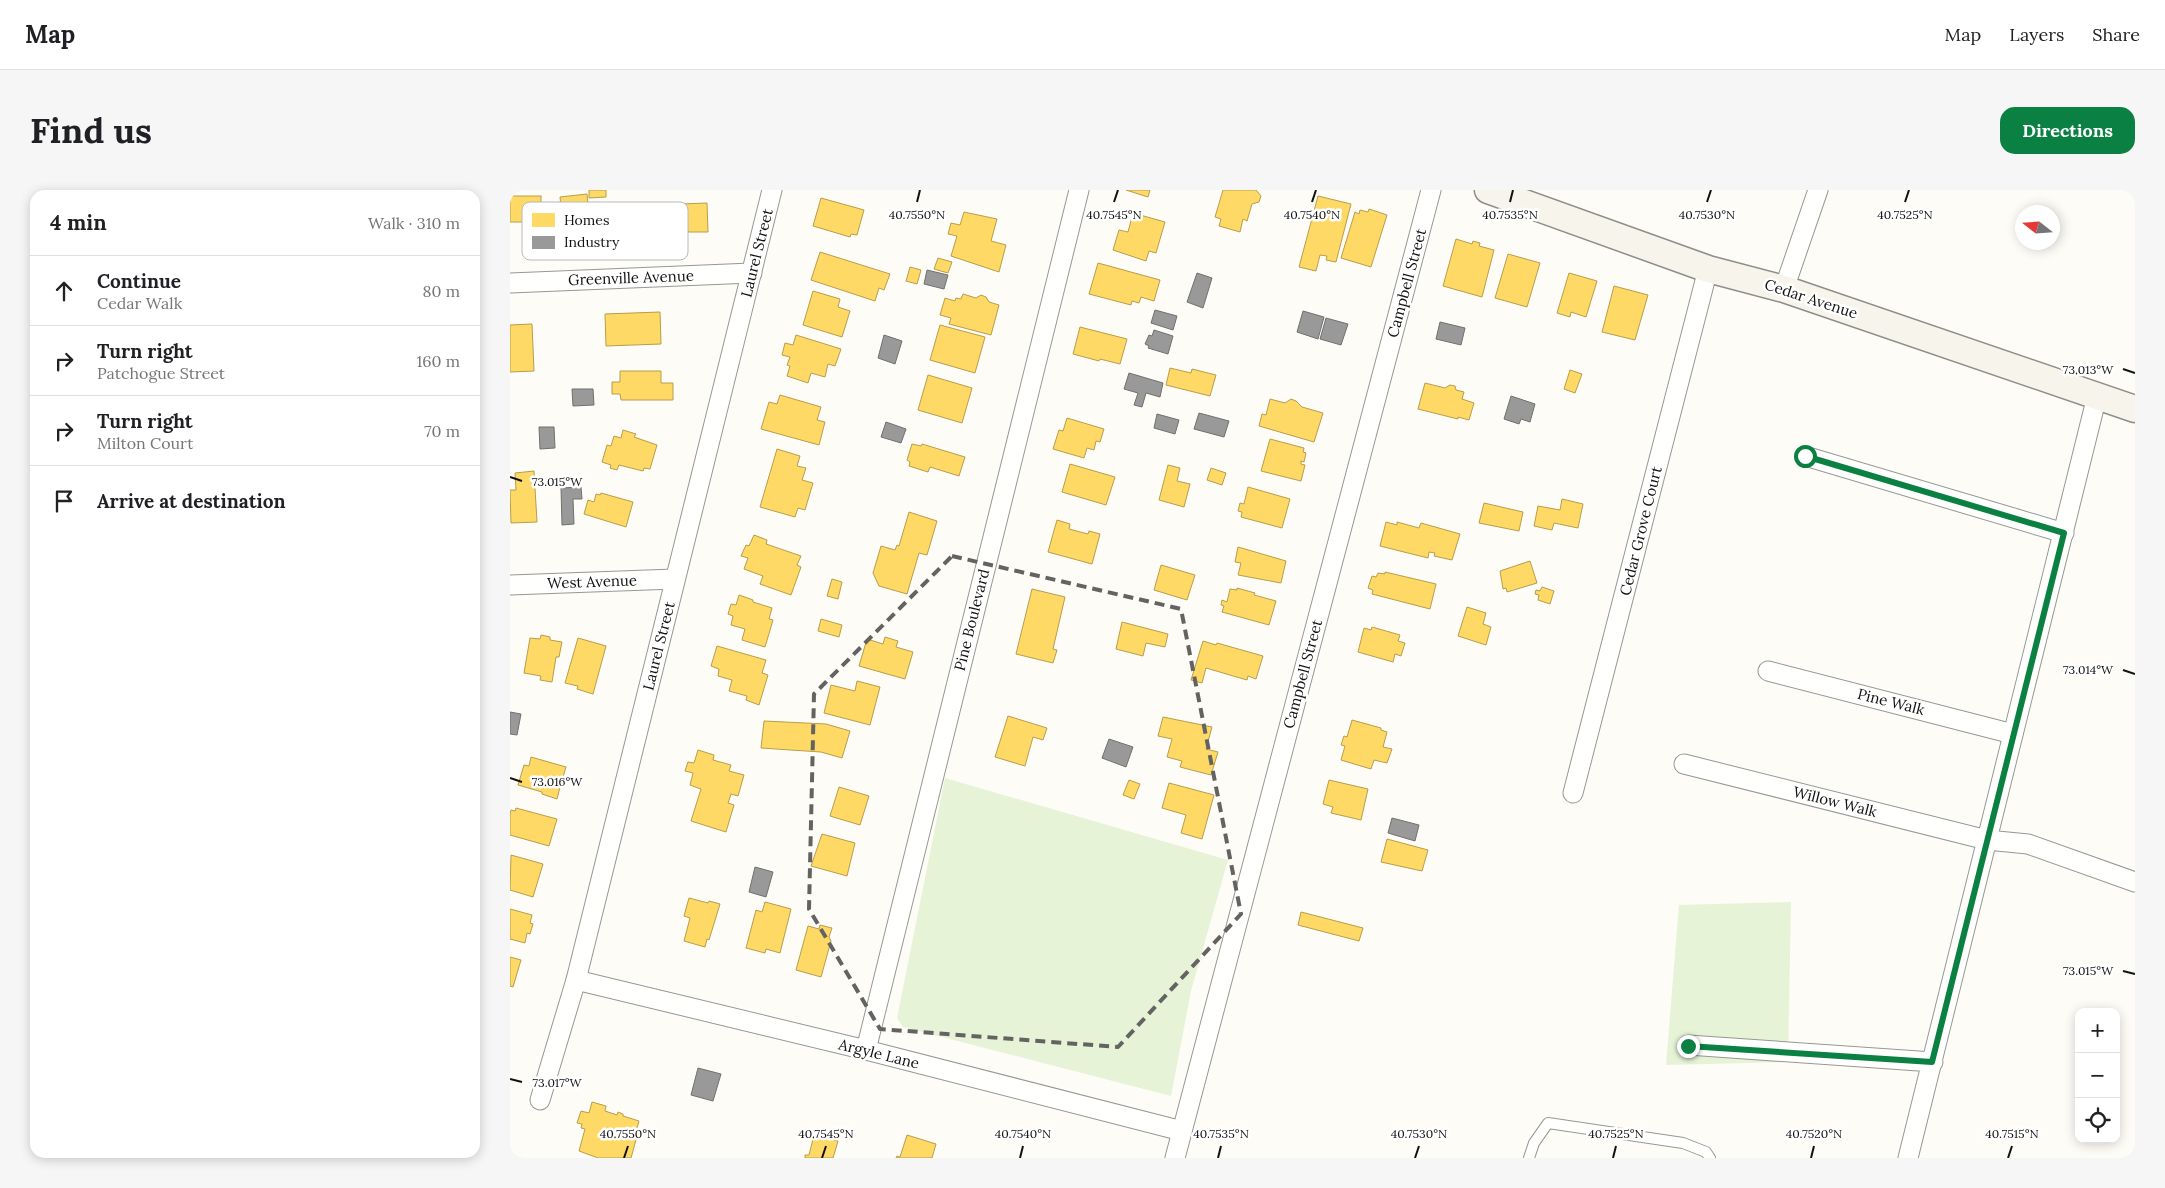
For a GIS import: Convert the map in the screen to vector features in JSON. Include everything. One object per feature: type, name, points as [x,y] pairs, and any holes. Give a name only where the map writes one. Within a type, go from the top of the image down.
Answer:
[{"type":"street","name":"Laurel Street","points":[[540,1100],[576,980],[772,190]]},
{"type":"street","name":"Pine Boulevard","points":[[866,1050],[1079,190]]},
{"type":"street","name":"Campbell Street","points":[[1175,1158],[1431,190]]},
{"type":"street","name":"Cedar Avenue","points":[[1488,190],[1708,268],[1784,289],[2135,409]]},
{"type":"street","points":[[1784,289],[1818,190]]},
{"type":"street","name":"Cedar Grove Court","points":[[1573,793],[1708,268]]},
{"type":"street","name":"Greenville Avenue","points":[[510,283],[752,273]]},
{"type":"street","points":[[1908,1158],[2097,396]]},
{"type":"street","points":[[1805,456],[2064,533]]},
{"type":"street","name":"West Avenue","points":[[510,585],[675,579]]},
{"type":"street","name":"Pine Walk","points":[[1768,671],[2013,734]]},
{"type":"street","name":"Willow Walk","points":[[1684,764],[1987,840],[2028,844],[2135,882]]},
{"type":"street","name":"Argyle Lane","points":[[576,980],[866,1050],[1182,1131]]},
{"type":"street","points":[[1688,1046],[1932,1062]]},
{"type":"lane","points":[[1529,1158],[1534,1143],[1548,1123],[1683,1143],[1706,1152],[1710,1158]]},
{"type":"highlighted area","points":[[952,556],[1181,609],[1241,914],[1118,1047],[880,1029],[809,909],[814,694]]},
{"type":"green space","points":[[945,778],[1228,860],[1191,991],[1171,1096],[903,1027],[897,1018]]},
{"type":"green space","points":[[1791,902],[1788,1062],[1666,1065],[1679,905]]},
{"type":"building: Homes","points":[[589,190],[606,190],[606,197],[589,198]]},
{"type":"building: Homes","points":[[1126,190],[1150,190],[1148,197]]},
{"type":"building: Homes","points":[[1223,190],[1256,190],[1261,196],[1259,202],[1252,204],[1247,221],[1243,219],[1240,232],[1219,226],[1221,219],[1215,217]]},
{"type":"building: Homes","points":[[587,194],[588,202],[561,202],[560,197]]},
{"type":"building: Homes","points":[[510,196],[541,196],[541,202],[522,202],[522,222],[510,222]]},
{"type":"building: Homes","points":[[1318,196],[1351,204],[1336,262],[1326,260],[1327,256],[1320,255],[1316,271],[1299,267]]},
{"type":"building: Homes","points":[[821,198],[864,210],[857,235],[851,234],[850,237],[813,226]]},
{"type":"building: Homes","points":[[707,203],[708,232],[688,232],[688,204]]},
{"type":"building: Homes","points":[[1369,209],[1387,215],[1371,267],[1341,258],[1355,212],[1359,214],[1360,210],[1368,212]]},
{"type":"building: Homes","points":[[964,212],[997,219],[991,241],[1006,245],[999,272],[951,256],[957,236],[948,234],[951,223],[960,225]]},
{"type":"building: Homes","points":[[1133,213],[1165,222],[1156,253],[1149,251],[1146,261],[1113,250],[1119,230],[1128,232]]},
{"type":"building: Homes","points":[[1456,239],[1472,244],[1473,241],[1480,243],[1479,246],[1494,250],[1482,297],[1443,286]]},
{"type":"building: Homes","points":[[820,252],[890,274],[884,290],[879,288],[875,301],[811,280]]},
{"type":"building: Homes","points":[[1508,254],[1540,263],[1527,307],[1495,298]]},
{"type":"building: Homes","points":[[938,258],[952,262],[948,273],[934,269]]},
{"type":"building: Homes","points":[[1098,263],[1160,280],[1154,301],[1141,297],[1139,303],[1132,301],[1131,305],[1089,294]]},
{"type":"building: Homes","points":[[910,267],[921,270],[917,284],[906,281]]},
{"type":"building: Homes","points":[[1569,273],[1597,281],[1586,317],[1571,312],[1570,317],[1557,313]]},
{"type":"building: Homes","points":[[1614,286],[1648,295],[1635,340],[1602,332]]},
{"type":"building: Homes","points":[[813,291],[840,299],[838,307],[850,311],[842,337],[803,325]]},
{"type":"building: Homes","points":[[963,294],[976,298],[981,295],[986,297],[989,302],[999,305],[991,335],[949,324],[951,318],[940,315],[945,298],[955,301],[956,298],[961,299]]},
{"type":"building: Homes","points":[[660,312],[661,344],[606,346],[605,314]]},
{"type":"building: Homes","points":[[532,324],[534,371],[510,372],[510,325]]},
{"type":"building: Homes","points":[[940,325],[985,337],[975,373],[930,360]]},
{"type":"building: Homes","points":[[1080,327],[1127,339],[1120,364],[1073,354]]},
{"type":"building: Homes","points":[[796,335],[841,349],[835,366],[828,364],[825,377],[811,373],[808,383],[787,376],[790,366],[787,365],[790,357],[782,355],[785,343],[793,345]]},
{"type":"building: Homes","points":[[1170,368],[1191,373],[1192,369],[1216,375],[1210,396],[1166,385]]},
{"type":"building: Homes","points":[[1570,370],[1582,374],[1575,393],[1564,389]]},
{"type":"building: Homes","points":[[620,371],[661,371],[661,383],[673,383],[673,400],[621,400],[620,394],[612,394],[612,382],[620,382]]},
{"type":"building: Homes","points":[[928,375],[972,388],[962,423],[918,410]]},
{"type":"building: Homes","points":[[1425,383],[1445,388],[1450,385],[1455,386],[1456,390],[1464,392],[1462,399],[1474,403],[1469,420],[1418,409]]},
{"type":"building: Homes","points":[[780,395],[821,407],[817,420],[825,422],[819,445],[761,429],[769,402],[777,404]]},
{"type":"building: Homes","points":[[1270,399],[1285,403],[1291,399],[1302,407],[1323,413],[1314,442],[1259,426],[1262,414],[1266,415]]},
{"type":"building: Homes","points":[[1067,418],[1104,429],[1100,442],[1096,441],[1094,450],[1087,448],[1084,458],[1053,449],[1059,430],[1063,431]]},
{"type":"building: Homes","points":[[623,430],[636,434],[634,437],[657,445],[650,469],[644,468],[643,471],[619,465],[617,470],[610,468],[611,465],[602,462],[607,445],[611,446],[614,436],[621,438]]},
{"type":"building: Homes","points":[[1270,439],[1304,448],[1303,452],[1306,453],[1304,462],[1301,461],[1301,464],[1305,465],[1301,481],[1261,471]]},
{"type":"building: Homes","points":[[912,444],[921,446],[922,444],[965,457],[959,476],[930,467],[928,472],[909,466],[910,462],[907,460]]},
{"type":"building: Homes","points":[[777,449],[800,456],[797,466],[806,468],[802,480],[813,483],[805,510],[798,508],[795,517],[760,507]]},
{"type":"building: Homes","points":[[1070,464],[1115,477],[1106,505],[1062,492]]},
{"type":"building: Homes","points":[[1168,465],[1180,468],[1177,481],[1190,484],[1184,507],[1159,500]]},
{"type":"building: Homes","points":[[1211,468],[1226,473],[1222,485],[1207,480]]},
{"type":"building: Homes","points":[[534,471],[537,522],[511,523],[510,490],[516,490],[515,473]]},
{"type":"building: Homes","points":[[1248,487],[1290,499],[1282,528],[1241,517],[1242,512],[1238,511],[1240,503],[1244,504]]},
{"type":"building: Homes","points":[[601,493],[633,502],[626,527],[584,514],[588,500],[594,502],[596,494],[600,495]]},
{"type":"building: Homes","points":[[1562,499],[1583,504],[1578,528],[1554,523],[1552,530],[1534,526],[1538,506],[1560,510]]},
{"type":"building: Homes","points":[[1484,503],[1523,512],[1519,531],[1479,523]]},
{"type":"building: Homes","points":[[909,512],[937,521],[927,555],[919,553],[907,594],[879,586],[873,573],[881,546],[895,550],[897,545],[899,546]]},
{"type":"building: Homes","points":[[1057,520],[1070,524],[1069,529],[1088,534],[1089,531],[1100,534],[1092,564],[1048,552]]},
{"type":"building: Homes","points":[[1386,522],[1397,525],[1397,522],[1419,528],[1421,523],[1460,534],[1452,560],[1434,556],[1435,553],[1429,552],[1428,558],[1380,546]]},
{"type":"building: Homes","points":[[754,535],[767,540],[766,544],[801,556],[797,565],[801,567],[791,595],[760,584],[763,576],[744,569],[748,558],[741,556],[746,545],[749,546]]},
{"type":"building: Homes","points":[[1238,547],[1286,561],[1281,583],[1238,575],[1241,563],[1235,562]]},
{"type":"building: Homes","points":[[1530,561],[1537,583],[1507,592],[1506,588],[1503,589],[1500,571]]},
{"type":"building: Homes","points":[[1161,565],[1195,575],[1187,600],[1154,590]]},
{"type":"building: Homes","points":[[1385,572],[1436,584],[1430,609],[1372,594],[1373,590],[1368,588],[1372,576],[1376,577],[1378,573],[1385,574]]},
{"type":"building: Homes","points":[[832,579],[842,582],[838,599],[827,596]]},
{"type":"building: Homes","points":[[1542,587],[1554,591],[1550,604],[1538,600],[1539,595],[1535,594],[1536,590],[1540,591]]},
{"type":"building: Homes","points":[[1237,588],[1276,601],[1269,625],[1222,612],[1224,606],[1221,605],[1222,600],[1227,602],[1230,589],[1237,590]]},
{"type":"building: Homes","points":[[1032,589],[1065,597],[1053,649],[1057,650],[1053,663],[1016,654]]},
{"type":"building: Homes","points":[[739,595],[772,608],[769,619],[773,620],[765,647],[742,640],[745,629],[731,625],[733,616],[728,614],[731,604],[736,605]]},
{"type":"building: Homes","points":[[1467,607],[1486,613],[1483,624],[1491,627],[1486,645],[1458,636]]},
{"type":"building: Homes","points":[[821,619],[842,625],[839,637],[818,631]]},
{"type":"building: Homes","points":[[1122,622],[1168,634],[1165,647],[1146,643],[1143,656],[1116,649]]},
{"type":"building: Homes","points":[[1372,627],[1400,635],[1398,641],[1405,643],[1401,656],[1395,654],[1393,662],[1358,652],[1364,628],[1371,630]]},
{"type":"building: Homes","points":[[541,635],[550,637],[550,640],[562,642],[559,657],[556,657],[552,682],[540,680],[541,676],[524,673],[530,638],[540,639]]},
{"type":"building: Homes","points":[[885,637],[898,641],[896,647],[913,652],[905,679],[859,666],[867,639],[883,644]]},
{"type":"building: Homes","points":[[578,638],[606,646],[593,694],[577,689],[578,686],[565,683]]},
{"type":"building: Homes","points":[[1203,641],[1263,656],[1256,679],[1248,676],[1247,680],[1206,668],[1202,683],[1191,680]]},
{"type":"building: Homes","points":[[717,646],[766,660],[762,673],[768,675],[759,705],[746,700],[747,696],[729,691],[732,680],[718,676],[719,669],[711,666]]},
{"type":"building: Homes","points":[[857,681],[880,687],[870,725],[824,713],[831,685],[855,691]]},
{"type":"building: Homes","points":[[1008,716],[1047,728],[1043,740],[1033,737],[1025,766],[995,757]]},
{"type":"building: Homes","points":[[1163,717],[1212,727],[1206,749],[1218,752],[1211,775],[1180,767],[1182,761],[1167,757],[1172,739],[1158,736]]},
{"type":"building: Homes","points":[[1352,720],[1381,728],[1381,730],[1387,732],[1383,747],[1392,749],[1387,763],[1374,760],[1371,769],[1341,760],[1345,746],[1341,745],[1344,736],[1347,737]]},
{"type":"building: Homes","points":[[764,721],[826,724],[850,731],[842,758],[821,752],[761,748]]},
{"type":"building: Homes","points":[[698,750],[714,755],[713,760],[731,765],[729,771],[744,775],[738,796],[731,794],[728,803],[734,805],[726,832],[691,821],[701,789],[690,785],[693,773],[685,771],[688,762],[694,763]]},
{"type":"building: Homes","points":[[531,757],[566,767],[563,777],[567,779],[564,788],[560,787],[557,799],[542,794],[542,792],[518,785],[524,765],[529,766]]},
{"type":"building: Homes","points":[[1129,780],[1140,784],[1134,799],[1123,795]]},
{"type":"building: Homes","points":[[1329,780],[1368,789],[1361,820],[1331,813],[1333,807],[1323,804]]},
{"type":"building: Homes","points":[[1169,783],[1214,795],[1202,839],[1181,833],[1186,815],[1162,808]]},
{"type":"building: Homes","points":[[839,787],[869,796],[860,825],[830,816]]},
{"type":"building: Homes","points":[[516,808],[557,819],[549,846],[510,835],[510,814],[511,810],[515,811]]},
{"type":"building: Homes","points":[[822,834],[855,843],[847,876],[811,866]]},
{"type":"building: Homes","points":[[1387,839],[1428,850],[1422,871],[1381,862]]},
{"type":"building: Homes","points":[[511,855],[543,864],[533,897],[510,890]]},
{"type":"building: Homes","points":[[689,898],[720,904],[705,947],[684,941],[690,918],[684,916]]},
{"type":"building: Homes","points":[[765,902],[791,909],[780,953],[766,949],[765,953],[746,948],[756,910],[762,912]]},
{"type":"building: Homes","points":[[510,909],[532,915],[530,923],[533,924],[530,934],[527,933],[525,943],[510,939]]},
{"type":"building: Homes","points":[[1301,912],[1363,928],[1359,941],[1298,925]]},
{"type":"building: Homes","points":[[820,925],[832,928],[829,937],[831,941],[821,977],[796,970],[808,926],[819,929]]},
{"type":"building: Homes","points":[[510,957],[521,960],[513,987],[510,986]]},
{"type":"building: Homes","points":[[592,1102],[606,1106],[605,1111],[617,1115],[618,1112],[623,1114],[623,1116],[639,1121],[637,1128],[639,1129],[631,1158],[598,1158],[579,1151],[585,1129],[581,1128],[582,1124],[577,1123],[581,1111],[589,1113]]},
{"type":"building: Homes","points":[[814,1135],[838,1141],[833,1158],[805,1158],[805,1155],[809,1155]]},
{"type":"building: Homes","points":[[907,1135],[936,1144],[932,1158],[896,1158],[897,1156],[900,1157]]},
{"type":"building: Industry","points":[[927,270],[948,275],[944,289],[924,284]]},
{"type":"building: Industry","points":[[1197,273],[1212,278],[1203,308],[1187,302]]},
{"type":"building: Industry","points":[[1155,310],[1177,316],[1173,330],[1151,323]]},
{"type":"building: Industry","points":[[1303,311],[1324,317],[1318,339],[1297,332]]},
{"type":"building: Industry","points":[[1326,318],[1348,324],[1341,345],[1320,339]]},
{"type":"building: Industry","points":[[1440,322],[1465,328],[1461,345],[1436,339]]},
{"type":"building: Industry","points":[[1154,330],[1173,336],[1168,354],[1148,348],[1149,346],[1145,344],[1149,335],[1152,336]]},
{"type":"building: Industry","points":[[884,335],[902,341],[895,364],[878,358]]},
{"type":"building: Industry","points":[[1129,373],[1163,383],[1160,397],[1146,393],[1142,407],[1134,405],[1138,393],[1124,389]]},
{"type":"building: Industry","points":[[572,389],[593,389],[594,405],[573,406]]},
{"type":"building: Industry","points":[[1511,396],[1535,404],[1530,422],[1521,419],[1519,424],[1504,419]]},
{"type":"building: Industry","points":[[1199,413],[1229,421],[1224,437],[1194,429]]},
{"type":"building: Industry","points":[[1157,414],[1179,420],[1175,434],[1154,428]]},
{"type":"building: Industry","points":[[886,422],[906,429],[901,443],[881,437]]},
{"type":"building: Industry","points":[[539,427],[554,427],[555,448],[540,449]]},
{"type":"building: Industry","points":[[581,487],[582,499],[573,499],[574,524],[562,525],[561,488]]},
{"type":"building: Industry","points":[[510,712],[521,714],[517,735],[510,734]]},
{"type":"building: Industry","points":[[1109,739],[1133,747],[1126,767],[1102,758]]},
{"type":"building: Industry","points":[[1392,818],[1419,825],[1415,841],[1388,833]]},
{"type":"building: Industry","points":[[755,867],[773,872],[766,897],[749,892]]},
{"type":"building: Industry","points":[[698,1068],[721,1074],[713,1101],[691,1095]]},
{"type":"route","points":[[1688,1046],[1932,1062],[2064,533],[1805,456]]}]
